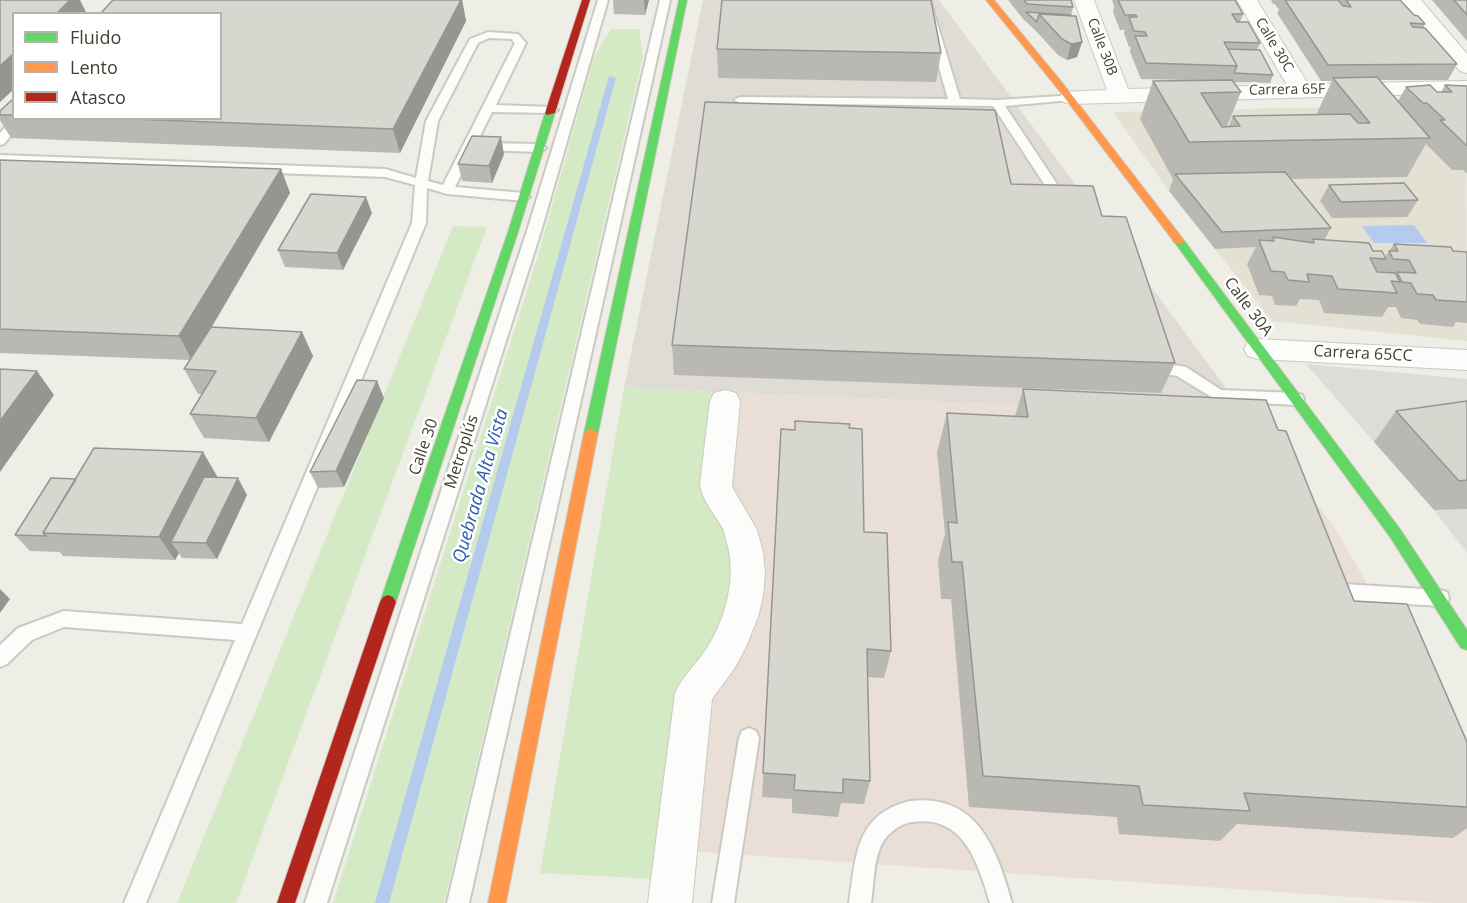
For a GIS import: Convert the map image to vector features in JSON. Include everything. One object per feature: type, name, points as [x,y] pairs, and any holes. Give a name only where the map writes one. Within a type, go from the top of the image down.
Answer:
[{"type":"main road","name":"Calle 30","points":[[286,903],[524,197],[586,0]]},
{"type":"main road","points":[[498,903],[627,256],[683,0]]},
{"type":"main road","name":"Calle 30A","points":[[990,0],[1071,97],[1296,399],[1440,598],[1467,643]]},
{"type":"street","name":"Calle 30B","points":[[1084,0],[1119,94]]},
{"type":"street","name":"Calle 30C","points":[[1247,0],[1301,90]]},
{"type":"street","points":[[1411,0],[1467,67]]},
{"type":"street","name":"Carrera 65F","points":[[1071,97],[1467,87]]},
{"type":"street","name":"Carrera 65CC","points":[[1258,349],[1467,360]]},
{"type":"street","points":[[670,903],[694,693],[723,657],[737,628],[746,598],[747,553],[730,509],[716,489],[725,401]]},
{"type":"lane","name":"Metroplús","points":[[316,903],[534,231],[603,0]]},
{"type":"lane","points":[[458,903],[665,0]]},
{"type":"lane","points":[[925,0],[955,102]]},
{"type":"lane","points":[[135,903],[418,223],[421,183],[432,122],[474,41],[488,35],[514,36],[521,43],[447,190]]},
{"type":"lane","points":[[740,100],[997,103],[1071,97]]},
{"type":"lane","points":[[997,103],[1064,203]]},
{"type":"lane","points":[[488,108],[552,110]]},
{"type":"lane","points":[[0,141],[17,120]]},
{"type":"lane","points":[[469,146],[540,148]]},
{"type":"lane","points":[[0,159],[385,173],[447,190],[524,197]]},
{"type":"lane","points":[[1166,369],[1181,371],[1218,395],[1296,399]]},
{"type":"lane","points":[[1317,584],[1324,590],[1440,598]]},
{"type":"lane","points":[[0,658],[25,634],[64,618],[247,633]]},
{"type":"lane","points":[[723,903],[749,738]]},
{"type":"lane","points":[[860,903],[869,850],[874,836],[889,820],[906,812],[930,810],[946,814],[959,821],[974,834],[988,857],[1001,903]]},
{"type":"shaded area","points":[[703,0],[939,0],[1246,415],[624,388]]},
{"type":"shaded area","points":[[1466,104],[1467,341],[1272,321],[1215,249],[1321,244],[1277,188],[1169,191],[1113,112]]},
{"type":"shaded area","points":[[1306,364],[1467,379],[1467,428],[1374,442]]},
{"type":"shaded area","points":[[712,392],[1246,415],[1333,525],[1398,637],[1467,799],[1467,903],[1438,903],[658,849],[678,682],[689,672]]},
{"type":"shaded area","points":[[1467,509],[1467,553],[1434,510]]},
{"type":"green space","points":[[611,29],[639,29],[643,57],[444,903],[333,903],[537,259],[594,57]]},
{"type":"green space","points":[[453,226],[487,227],[236,903],[177,903]]},
{"type":"green space","points":[[624,388],[712,392],[703,490],[721,517],[734,566],[728,609],[708,649],[678,683],[656,879],[540,873]]},
{"type":"water","points":[[1414,225],[1427,243],[1374,243],[1362,226]]},
{"type":"building","points":[[0,0],[70,0],[58,12],[12,12],[12,55],[0,66]]},
{"type":"building","points":[[113,0],[461,0],[393,129],[158,120],[222,120],[222,12],[102,12]]},
{"type":"building","points":[[722,0],[931,0],[941,53],[717,49]]},
{"type":"building","points":[[1024,0],[1071,0],[1073,7],[1027,4]]},
{"type":"building","points":[[1118,0],[1235,0],[1243,14],[1232,14],[1237,22],[1248,22],[1260,43],[1224,42],[1237,66],[1146,63],[1135,36],[1147,36],[1145,32],[1134,31],[1129,17],[1137,17],[1136,15],[1125,15]]},
{"type":"building","points":[[1285,0],[1338,0],[1343,6],[1351,7],[1346,0],[1400,0],[1425,24],[1410,23],[1413,27],[1425,28],[1457,64],[1328,65]]},
{"type":"building","points":[[1454,0],[1467,0],[1467,15]]},
{"type":"building","points":[[1026,12],[1072,16],[1039,14],[1037,22]]},
{"type":"building","points":[[1039,14],[1076,16],[1082,42],[1071,44],[1062,39]]},
{"type":"building","points":[[1228,49],[1260,50],[1273,75],[1234,73],[1237,66]]},
{"type":"building","points":[[1377,77],[1430,138],[1189,142],[1153,81],[1232,80],[1241,92],[1201,93],[1222,127],[1240,126],[1233,116],[1350,114],[1358,123],[1370,123],[1333,78]]},
{"type":"building","points":[[1430,85],[1437,92],[1452,92],[1445,85],[1467,86],[1467,146],[1440,120],[1445,120],[1406,87]]},
{"type":"building","points":[[12,100],[12,115],[0,115],[0,111]]},
{"type":"building","points":[[705,102],[995,110],[1011,184],[1093,186],[1102,216],[1126,217],[1175,363],[672,345]]},
{"type":"building","points":[[472,136],[501,137],[489,166],[458,164]]},
{"type":"building","points":[[0,160],[281,169],[179,336],[0,329]]},
{"type":"building","points":[[1285,172],[1331,228],[1222,232],[1175,174]]},
{"type":"building","points":[[1404,183],[1418,200],[1341,202],[1329,185]]},
{"type":"building","points":[[311,194],[366,197],[337,253],[278,250]]},
{"type":"building","points":[[1273,237],[1314,243],[1313,239],[1369,243],[1373,251],[1382,251],[1386,259],[1370,258],[1377,272],[1395,273],[1400,282],[1391,281],[1397,293],[1338,289],[1332,276],[1307,274],[1309,282],[1288,280],[1284,272],[1271,271],[1259,240],[1274,241]]},
{"type":"building","points":[[1394,244],[1451,247],[1453,251],[1467,252],[1467,302],[1436,300],[1433,295],[1417,294],[1411,283],[1402,282],[1397,272],[1416,273],[1409,260],[1393,259],[1389,251],[1398,251]]},
{"type":"building","points":[[211,327],[302,332],[256,418],[190,414],[216,371],[184,369]]},
{"type":"building","points":[[0,369],[37,371],[0,421]]},
{"type":"building","points":[[357,380],[377,381],[336,471],[310,472]]},
{"type":"building","points":[[1023,389],[1266,400],[1278,430],[1286,431],[1354,601],[1407,604],[1467,742],[1467,807],[1244,793],[1250,811],[1143,805],[1139,786],[983,776],[962,562],[952,562],[948,522],[957,523],[947,413],[1028,417]]},
{"type":"building","points":[[1467,401],[1467,480],[1459,481],[1396,411]]},
{"type":"building","points":[[795,421],[850,424],[849,428],[862,429],[864,532],[887,533],[891,651],[867,649],[870,781],[843,779],[843,793],[794,790],[795,775],[763,773],[781,429],[795,430]]},
{"type":"building","points":[[94,448],[203,452],[159,537],[43,533]]},
{"type":"building","points":[[204,477],[238,478],[206,543],[171,542]]},
{"type":"building","points":[[51,478],[76,479],[43,533],[46,536],[15,535]]},
{"type":"waterway","name":"Quebrada Alta Vista","points":[[382,903],[612,78]]},
{"type":"traffic: fast","points":[[591,433],[683,0]]},
{"type":"traffic: fast","points":[[388,602],[513,232],[550,113]]},
{"type":"traffic: fast","points":[[1179,241],[1395,533],[1467,643]]},
{"type":"traffic: slow","points":[[990,0],[1061,87],[1179,241]]},
{"type":"traffic: slow","points":[[497,903],[591,433]]},
{"type":"traffic: jam","points":[[550,113],[586,0]]},
{"type":"traffic: jam","points":[[286,903],[388,602]]}]
